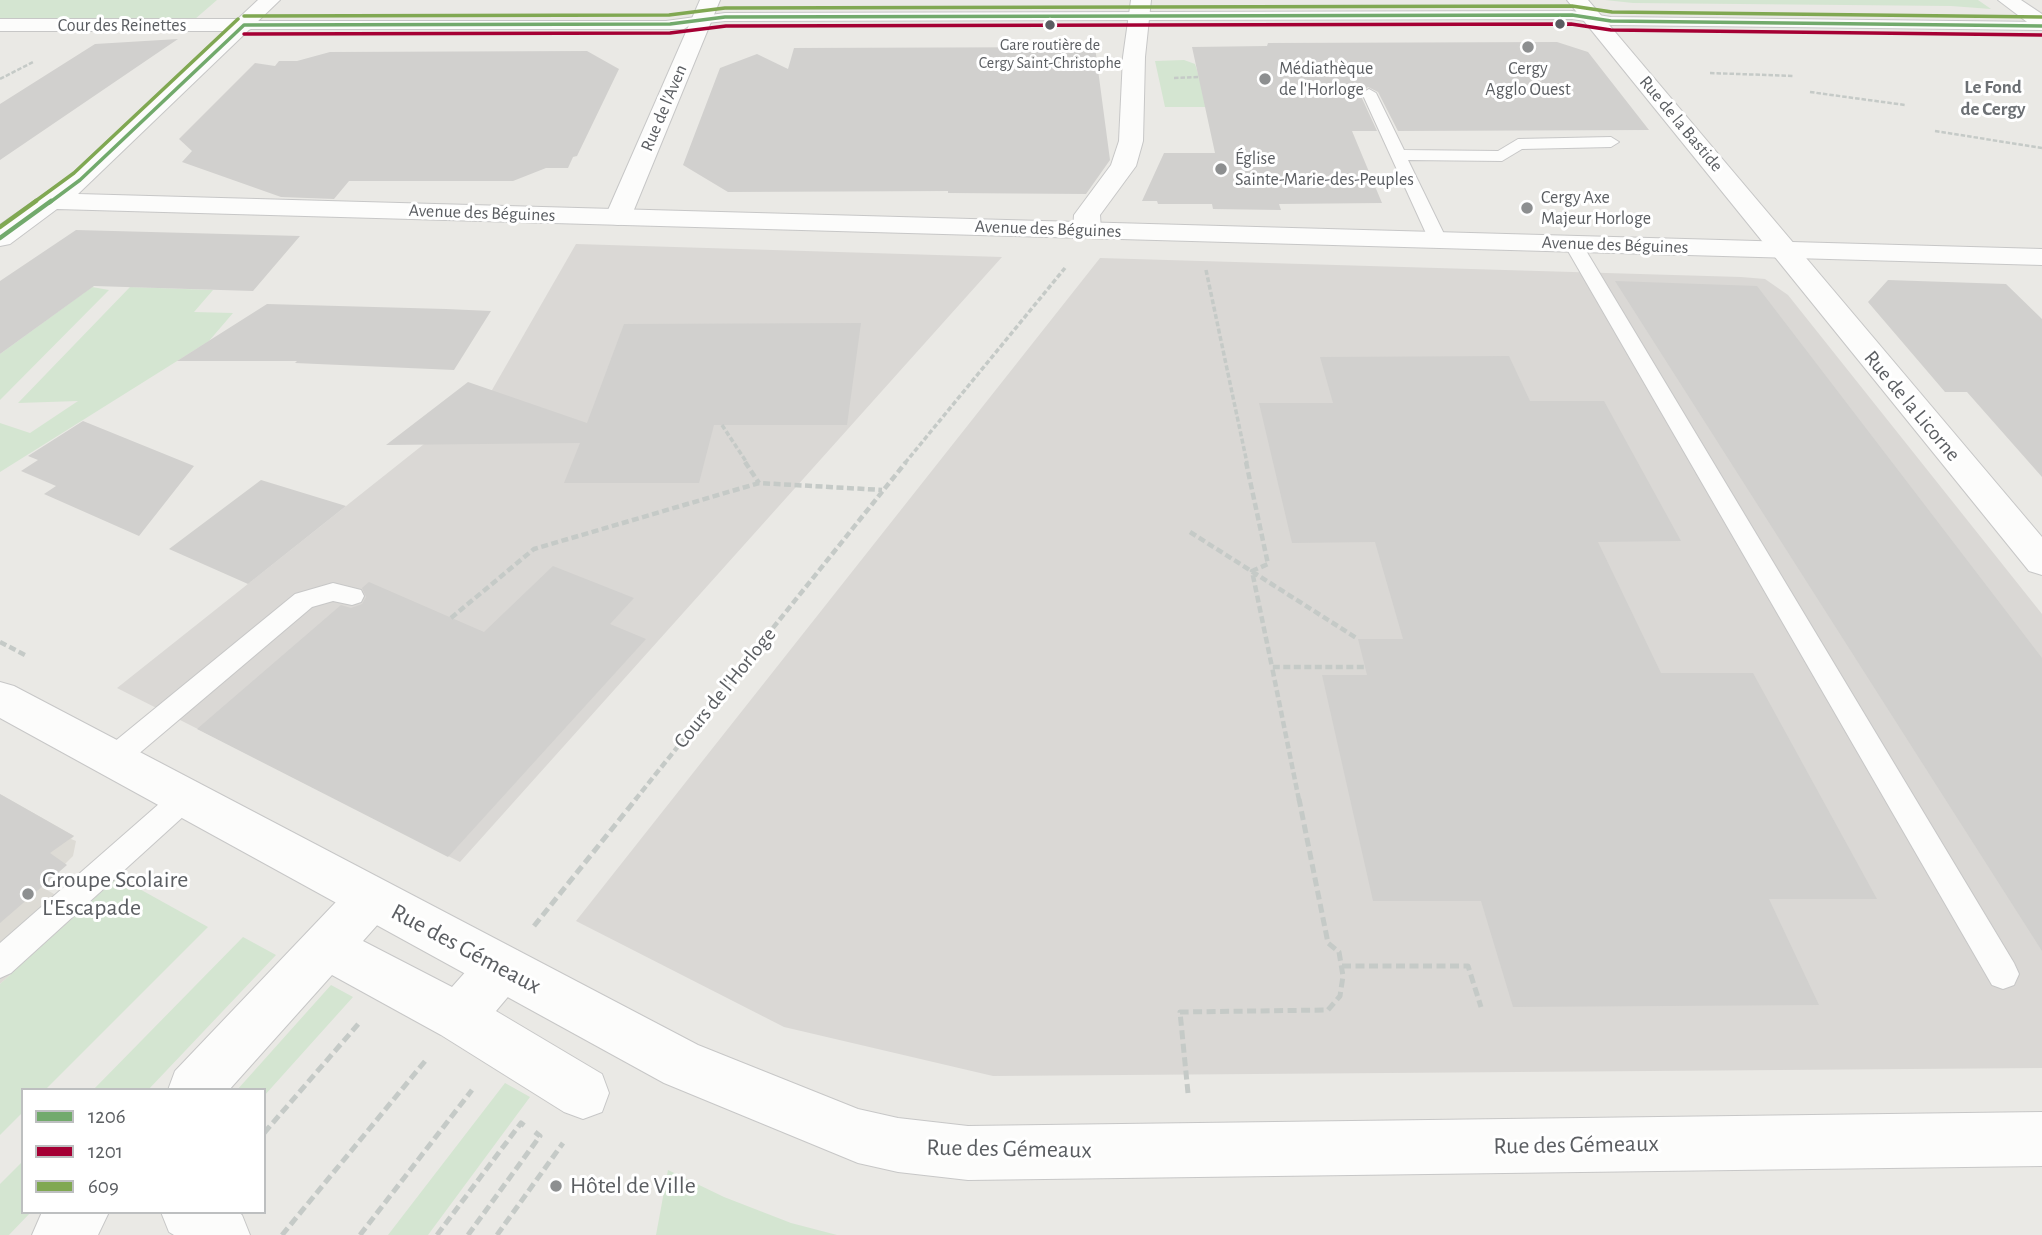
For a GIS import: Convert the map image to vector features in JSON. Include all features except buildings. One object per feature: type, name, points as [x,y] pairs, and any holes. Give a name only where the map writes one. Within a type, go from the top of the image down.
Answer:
[{"type":"street","name":"Rue de la Bastide","points":[[1577,0],[1600,21],[1783,249]]},
{"type":"street","points":[[2021,2],[2042,4]]},
{"type":"street","points":[[2021,2],[2042,25]]},
{"type":"street","points":[[0,238],[55,201],[267,3]]},
{"type":"street","name":"Rue de l'Aven","points":[[618,217],[704,13]]},
{"type":"street","points":[[1087,224],[1087,215],[1123,166],[1131,141],[1139,15]]},
{"type":"street","name":"Cour des Reinettes","points":[[0,24],[244,25]]},
{"type":"street","name":"Avenue des Béguines","points":[[55,201],[618,217],[1087,224],[1438,240],[2042,257]]},
{"type":"street","name":"Rue de la Licorne","points":[[1783,249],[2042,562]]},
{"type":"street","name":"Rue des Gémeaux","points":[[0,698],[682,1065],[858,1136],[936,1151],[1037,1152],[2042,1139]]},
{"type":"street","points":[[196,1088],[371,898]]},
{"type":"street","points":[[326,947],[459,1017],[583,1093]]},
{"type":"street","points":[[459,1017],[501,968]]},
{"type":"street","points":[[60,1235],[79,1214]]},
{"type":"street","points":[[192,1214],[222,1235]]},
{"type":"lane","points":[[244,25],[670,24],[704,13],[721,29],[1139,15],[1581,26],[1600,21],[2042,25]]},
{"type":"lane","points":[[1369,93],[1438,240]]},
{"type":"lane","points":[[1398,155],[1502,156],[1518,144],[1611,142]]},
{"type":"lane","points":[[1573,244],[2003,974]]},
{"type":"lane","points":[[113,759],[304,600],[333,592],[352,596]]},
{"type":"lane","points":[[0,963],[186,797]]},
{"type":"path","points":[[1710,74],[1794,76]]},
{"type":"path","points":[[1810,92],[1905,105]]},
{"type":"path","points":[[1934,131],[2042,148]]},
{"type":"path","points":[[1204,261],[1268,564],[1252,571]]},
{"type":"path","name":"Cours de l'Horloge","points":[[501,968],[883,490],[1066,267]]},
{"type":"path","points":[[722,425],[758,483]]},
{"type":"path","points":[[452,618],[534,549],[758,483],[883,490]]},
{"type":"path","points":[[1191,532],[1358,639]]},
{"type":"path","points":[[1188,1093],[1180,1012],[1328,1010],[1340,996],[1342,966],[1339,952],[1328,943],[1252,571]]},
{"type":"path","points":[[0,642],[32,659]]},
{"type":"path","points":[[1272,667],[1365,667]]},
{"type":"path","points":[[1342,966],[1468,966],[1481,1007]]},
{"type":"path","points":[[266,1131],[363,1019]]},
{"type":"path","points":[[282,1235],[429,1056]]},
{"type":"path","points":[[360,1235],[477,1083]]},
{"type":"path","points":[[437,1235],[521,1123],[540,1136],[468,1235]]},
{"type":"path","points":[[497,1235],[566,1139]]},
{"type":"shaded area","points":[[576,244],[1002,257],[460,862],[117,688],[492,390]]},
{"type":"shaded area","points":[[1100,258],[1741,277],[1765,279],[1788,295],[2042,614],[2042,1068],[993,1076],[784,1027],[576,921]]},
{"type":"shaded area","name":"Groupe Scolaire L'Escapade","points":[[0,794],[74,836],[71,839],[76,841],[73,856],[42,887],[81,910],[0,984]]},
{"type":"green space","points":[[0,0],[217,0],[195,19],[0,20]]},
{"type":"green space","points":[[1605,0],[1978,0],[1991,9],[1951,6],[1633,3]]},
{"type":"green space","points":[[1184,60],[1195,64],[1209,107],[1165,107],[1155,61]]},
{"type":"green space","points":[[92,287],[109,290],[0,400],[0,354]]},
{"type":"green space","points":[[130,287],[213,290],[194,312],[233,313],[209,341],[0,472],[0,423],[30,433],[78,401],[18,403]]},
{"type":"green space","points":[[118,877],[208,927],[47,1088],[21,1088],[21,1114],[0,1135],[0,984]]},
{"type":"green space","points":[[243,937],[276,955],[150,1088],[95,1088]]},
{"type":"green space","points":[[331,985],[353,997],[266,1094],[266,1088],[239,1088]]},
{"type":"green space","points":[[505,1083],[530,1097],[428,1235],[388,1235]]},
{"type":"green space","points":[[21,1163],[21,1214],[29,1214],[9,1235],[0,1235],[0,1184]]},
{"type":"green space","points":[[668,1170],[724,1197],[791,1223],[837,1235],[656,1235]]},
{"type":"transit line","name":"609","points":[[244,16],[669,15],[725,8],[1572,6],[1612,12],[2042,17]]},
{"type":"transit line","name":"1206","points":[[244,25],[670,24],[725,17],[1572,15],[1611,21],[2042,26]]},
{"type":"transit line","name":"609","points":[[0,227],[74,173],[238,19]]},
{"type":"transit line","name":"1201","points":[[244,34],[670,33],[726,26],[1571,24],[1611,30],[2042,35]]},
{"type":"transit line","name":"1206","points":[[0,238],[80,180],[244,25]]},
{"type":"place","name":"Gare routière de Cergy Saint-Christophe","points":[[1050,25]]},
{"type":"place","name":"Cergy Agglo Ouest","points":[[1528,47]]},
{"type":"place","name":"Médiathèque de l'Horloge","points":[[1265,79]]},
{"type":"place","name":"Église Sainte-Marie-des-Peuples","points":[[1221,169]]},
{"type":"place","name":"Cergy Axe Majeur Horloge","points":[[1527,208]]},
{"type":"place","name":"Groupe Scolaire L'Escapade","points":[[28,894]]},
{"type":"place","name":"Hôtel de Ville","points":[[556,1186]]},
{"type":"district","name":"Le Fond de Cergy","points":[[1993,98]]}]
